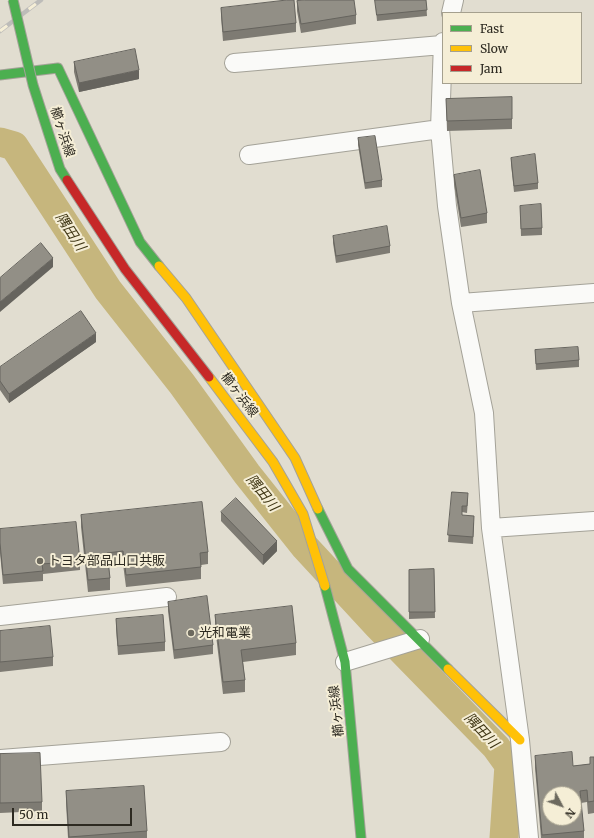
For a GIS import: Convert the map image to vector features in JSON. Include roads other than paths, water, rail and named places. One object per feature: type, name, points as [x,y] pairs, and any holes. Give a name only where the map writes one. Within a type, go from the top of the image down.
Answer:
[{"type":"street","name":"櫛ヶ浜線","points":[[13,0],[33,85],[60,169],[80,202],[125,269],[180,338],[273,462],[303,514],[325,586],[345,662],[361,838]]},
{"type":"street","points":[[450,12],[454,0]]},
{"type":"street","points":[[234,63],[442,44]]},
{"type":"street","points":[[0,75],[58,68],[140,242],[186,298],[295,458],[327,529],[348,569],[520,740]]},
{"type":"street","points":[[442,72],[440,129],[447,206],[461,303],[484,413],[491,528],[520,740],[530,838]]},
{"type":"street","points":[[249,155],[440,129]]},
{"type":"street","points":[[461,303],[594,293]]},
{"type":"street","points":[[491,528],[594,521]]},
{"type":"street","points":[[0,616],[167,597]]},
{"type":"street","points":[[345,662],[420,640]]},
{"type":"street","points":[[0,759],[221,742]]},
{"type":"waterway","name":"隅田川","points":[[0,142],[14,146],[108,290],[182,384],[247,474],[305,547],[378,626],[496,747],[509,765],[504,838]]},
{"type":"railway","points":[[0,31],[41,0]]},
{"type":"place","name":"トヨタ部品山口共販","points":[[40,561]]},
{"type":"place","name":"光和電業","points":[[191,633]]}]
